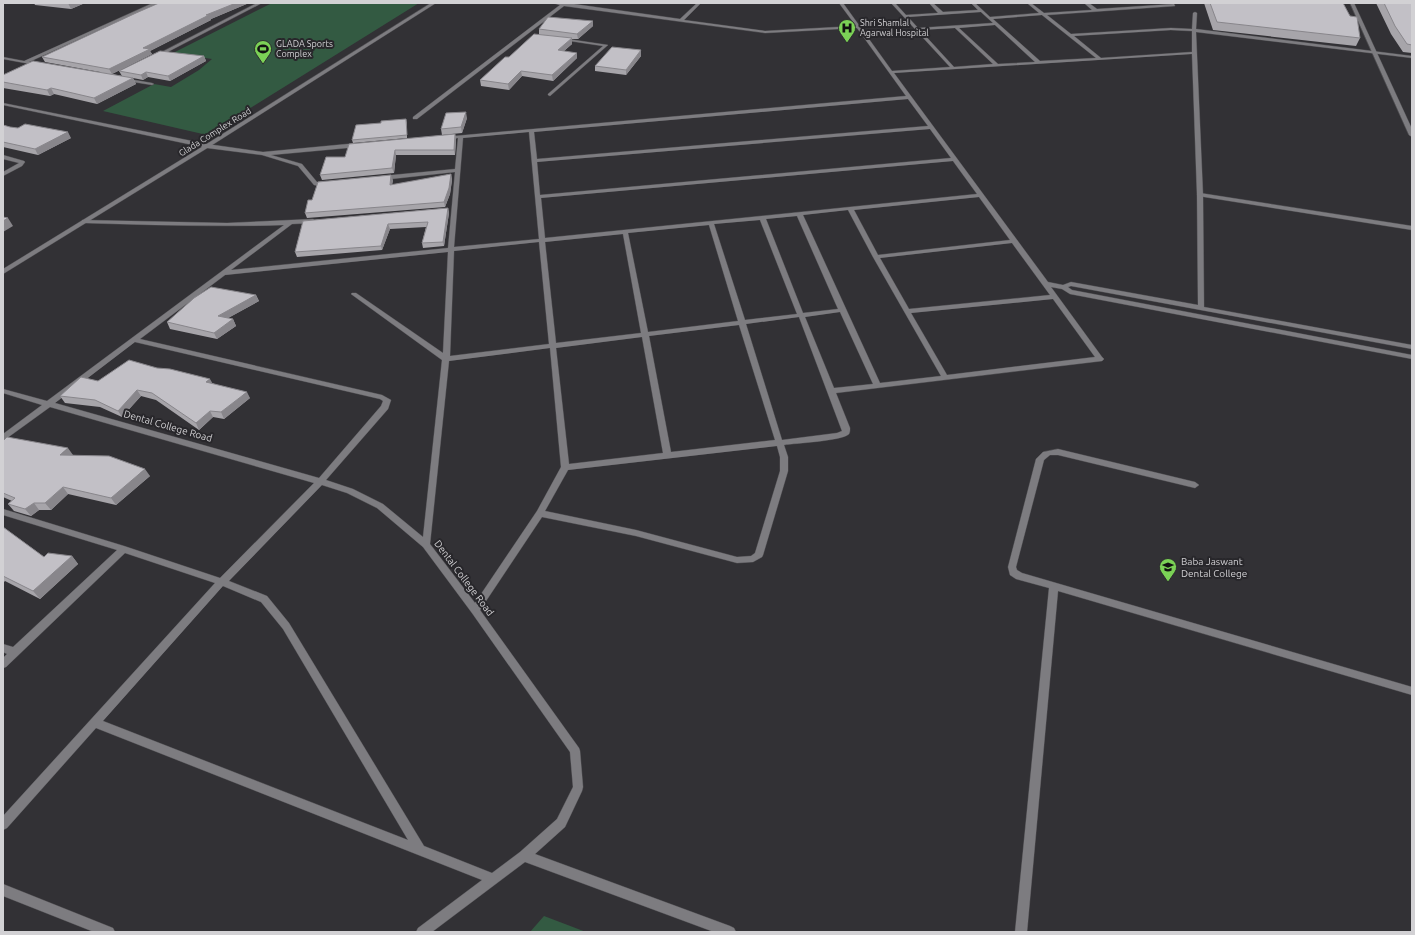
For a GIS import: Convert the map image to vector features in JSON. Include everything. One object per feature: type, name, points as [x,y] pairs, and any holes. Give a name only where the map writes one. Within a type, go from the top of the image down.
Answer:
[{"type":"street","points":[[25,62],[156,3]]},
{"type":"street","points":[[245,3],[258,4]]},
{"type":"street","name":"Glada Complex Road","points":[[3,272],[434,3]]},
{"type":"street","points":[[554,3],[765,32],[858,27]]},
{"type":"street","points":[[681,20],[699,3]]},
{"type":"street","points":[[831,391],[1100,359],[841,3]]},
{"type":"street","points":[[893,3],[954,68]]},
{"type":"street","points":[[931,3],[941,13]]},
{"type":"street","points":[[973,3],[1039,63]]},
{"type":"street","points":[[1029,3],[1100,59]]},
{"type":"street","points":[[1086,3],[1097,11]]},
{"type":"street","points":[[1352,3],[1412,134]]},
{"type":"street","points":[[154,57],[258,4]]},
{"type":"street","points":[[415,118],[565,4]]},
{"type":"street","points":[[989,18],[1174,6]]},
{"type":"street","points":[[904,16],[981,11]]},
{"type":"street","points":[[1195,13],[1194,52],[1200,195],[1201,308]]},
{"type":"street","points":[[917,29],[996,24]]},
{"type":"street","points":[[956,27],[996,65]]},
{"type":"street","points":[[1070,35],[1171,29],[1194,30],[1412,57]]},
{"type":"street","points":[[524,35],[532,36]]},
{"type":"street","points":[[550,95],[606,45],[554,38]]},
{"type":"street","points":[[891,72],[1194,52]]},
{"type":"street","points":[[3,58],[47,66]]},
{"type":"street","points":[[121,79],[152,84]]},
{"type":"street","points":[[437,138],[910,97]]},
{"type":"street","points":[[3,104],[207,146],[263,154],[300,165],[316,184],[330,182]]},
{"type":"street","points":[[534,161],[931,127]]},
{"type":"street","points":[[475,610],[540,513],[565,467],[531,130]]},
{"type":"street","points":[[426,545],[446,359],[451,249],[461,136]]},
{"type":"street","points":[[263,154],[366,145]]},
{"type":"street","points":[[3,157],[22,162],[20,165],[3,174]]},
{"type":"street","points":[[538,197],[955,159]]},
{"type":"street","points":[[374,178],[458,170]]},
{"type":"street","points":[[224,273],[981,195]]},
{"type":"street","points":[[1200,195],[1412,228]]},
{"type":"street","points":[[850,208],[944,377]]},
{"type":"street","points":[[447,210],[455,209]]},
{"type":"street","points":[[799,214],[877,385]]},
{"type":"street","points":[[565,467],[838,436],[846,432],[846,428],[762,217]]},
{"type":"street","points":[[84,221],[183,224],[290,223],[322,220]]},
{"type":"street","points":[[540,513],[636,532],[737,560],[753,559],[759,556],[784,471],[784,457],[711,222]]},
{"type":"street","points":[[3,438],[290,223]]},
{"type":"street","points":[[625,231],[668,456]]},
{"type":"street","points":[[876,257],[1014,241]]},
{"type":"street","points":[[1045,284],[1064,287],[1070,292],[1412,357]]},
{"type":"street","points":[[1064,287],[1071,284],[1412,347]]},
{"type":"street","points":[[354,294],[446,359],[842,310]]},
{"type":"street","points":[[907,311],[1055,297]]},
{"type":"street","points":[[3,824],[222,582],[320,482],[385,407],[387,400],[382,397],[134,340]]},
{"type":"street","name":"Dental College Road","points":[[3,391],[350,491],[380,506],[426,545],[475,610],[575,751],[578,787],[561,822],[524,856],[422,932]]},
{"type":"street","points":[[1195,485],[1058,452],[1049,452],[1043,455],[1040,459],[1012,567],[1013,572],[1019,576],[1412,691]]},
{"type":"street","points":[[3,512],[124,549],[222,582],[264,599],[286,626],[420,850]]},
{"type":"street","points":[[3,664],[124,549]]},
{"type":"street","points":[[1020,932],[1054,586]]},
{"type":"street","points":[[3,648],[15,652]]},
{"type":"street","points":[[95,723],[493,879]]},
{"type":"street","points":[[524,856],[730,932]]},
{"type":"street","points":[[3,890],[109,932]]},
{"type":"green space","name":"GLADA Sports Complex","points":[[272,3],[419,3],[207,135],[103,111],[154,84],[171,87],[199,70],[212,59],[173,53]]},
{"type":"green space","points":[[544,916],[586,932],[530,932]]},
{"type":"building","points":[[159,3],[236,3],[206,15],[209,15],[143,48],[150,49],[109,69],[42,57],[136,13]]},
{"type":"building","points":[[1210,3],[1343,3],[1350,16],[1357,17],[1360,38],[1217,22]]},
{"type":"building","points":[[1384,3],[1412,3],[1412,45],[1407,44],[1395,26]]},
{"type":"building","points":[[548,17],[593,21],[577,34],[539,29]]},
{"type":"building","points":[[534,34],[572,38],[558,50],[577,53],[552,75],[521,71],[508,84],[480,80],[505,57],[509,57]]},
{"type":"building","points":[[612,47],[641,50],[626,70],[595,66]]},
{"type":"building","points":[[160,51],[204,56],[168,76],[146,72],[141,75],[119,71]]},
{"type":"building","points":[[33,61],[133,78],[94,98],[51,88],[47,90],[3,82],[3,75]]},
{"type":"building","points":[[466,112],[461,127],[441,129],[446,113]]},
{"type":"building","points":[[406,119],[407,135],[352,140],[356,125]]},
{"type":"building","points":[[25,124],[68,132],[35,149],[3,142],[3,125],[18,128]]},
{"type":"building","points":[[455,134],[454,150],[395,150],[392,168],[320,175],[326,157],[345,157],[349,144]]},
{"type":"building","points":[[451,174],[449,188],[444,202],[305,213],[308,200],[312,200],[318,182],[391,175],[390,185]]},
{"type":"building","points":[[448,208],[443,242],[422,243],[428,222],[388,224],[381,246],[295,252],[303,221]]},
{"type":"building","points":[[211,287],[256,295],[218,316],[233,319],[214,333],[167,322],[194,298]]},
{"type":"building","points":[[129,360],[157,368],[170,369],[210,379],[206,382],[247,392],[221,412],[210,411],[196,423],[152,393],[137,390],[118,411],[95,400],[60,396],[81,377],[98,381]]},
{"type":"building","points":[[7,437],[68,448],[60,455],[109,456],[145,469],[111,498],[63,487],[45,503],[34,503],[25,509],[8,504],[15,498],[3,493],[3,441]]},
{"type":"building","points":[[3,527],[44,557],[48,553],[72,556],[33,591],[3,576]]},
{"type":"place","name":"Shri Shamlal Agarwal Hospital","points":[[847,43]]},
{"type":"place","name":"GLADA Sports Complex","points":[[263,64]]},
{"type":"place","name":"Baba Jaswant Dental College","points":[[1168,582]]}]
